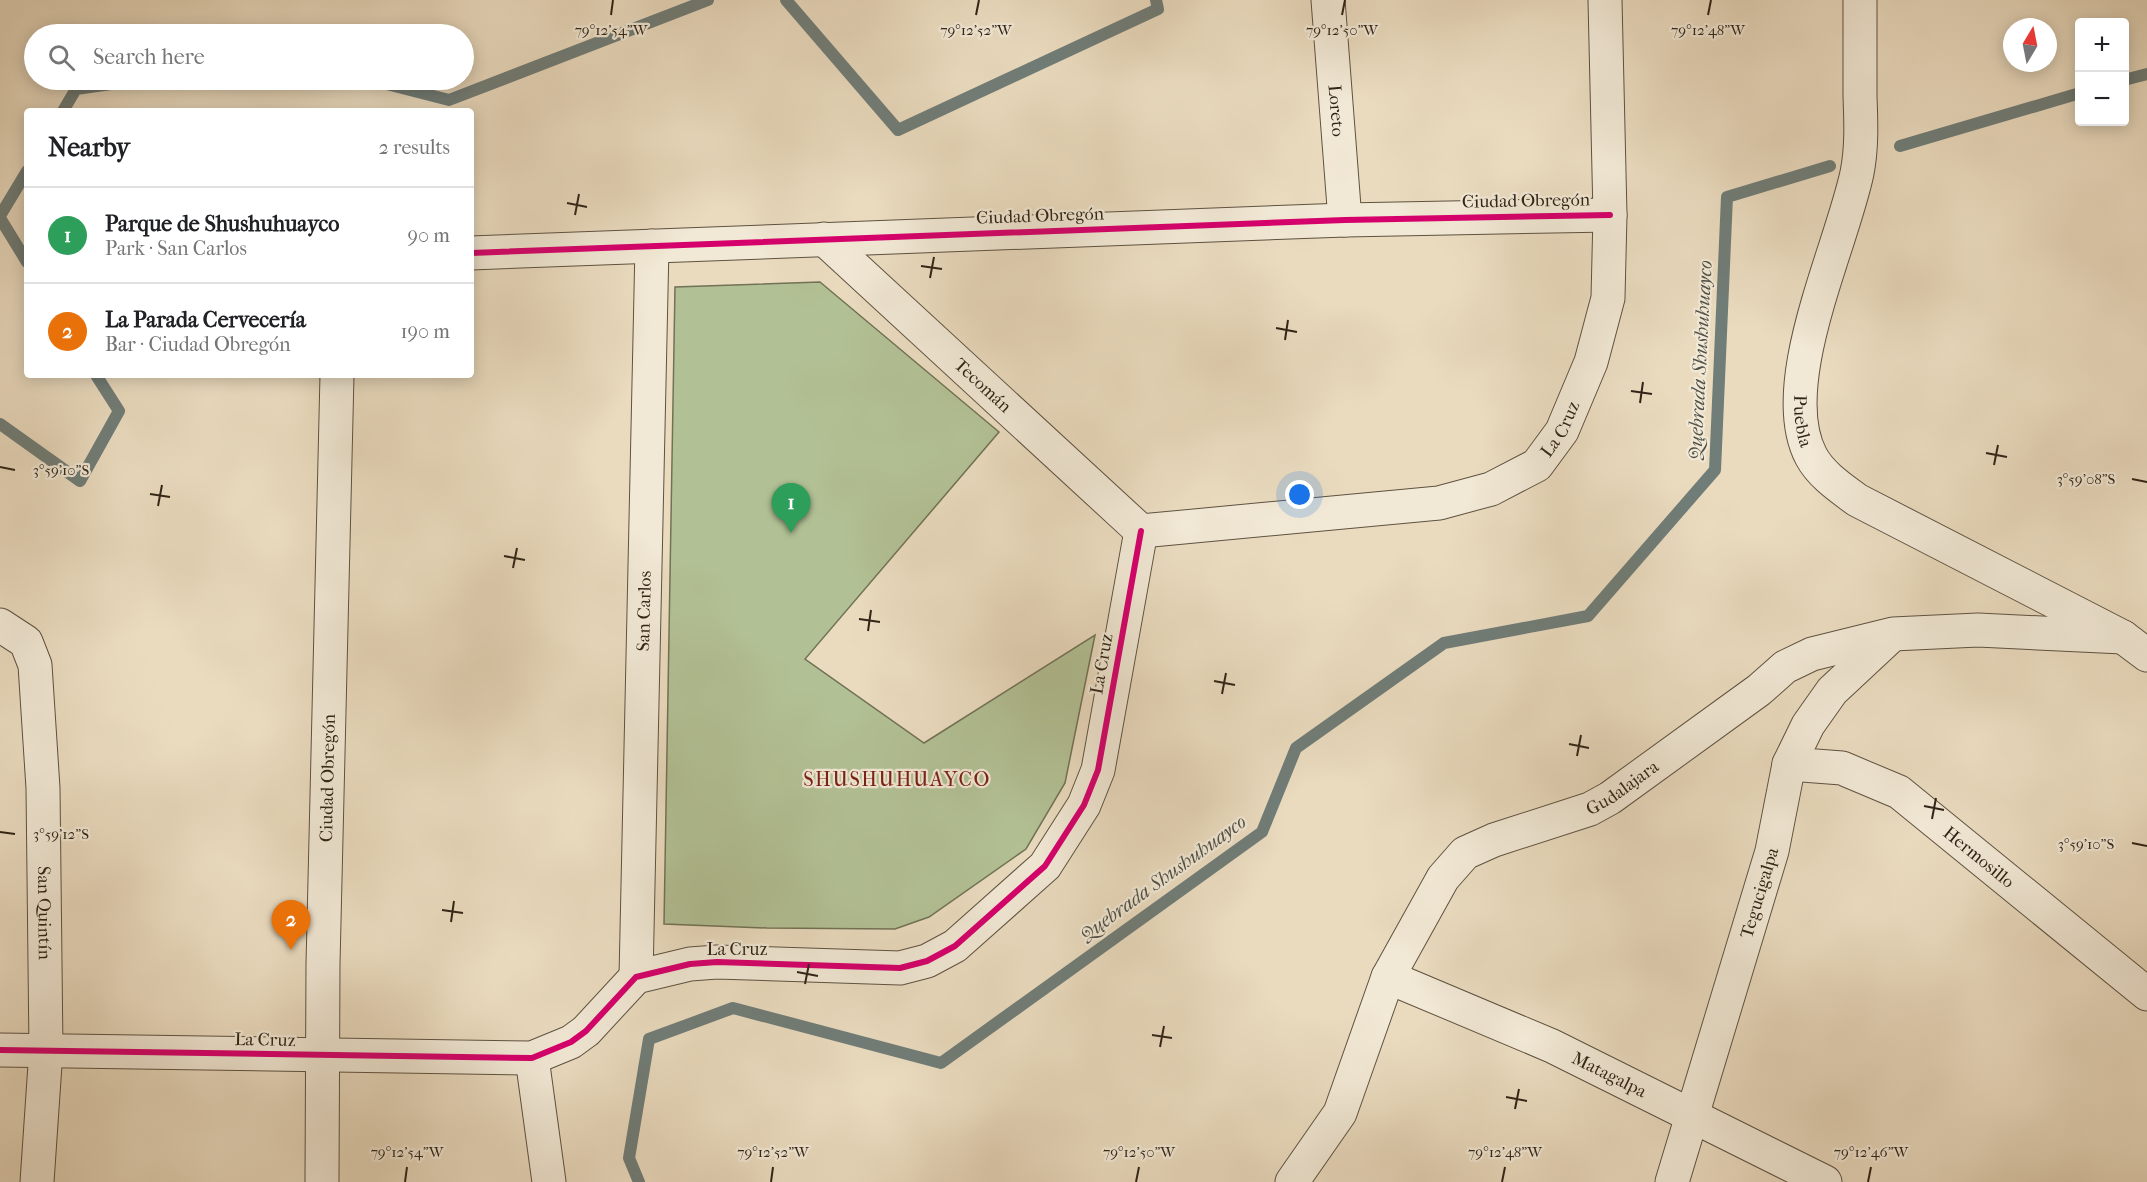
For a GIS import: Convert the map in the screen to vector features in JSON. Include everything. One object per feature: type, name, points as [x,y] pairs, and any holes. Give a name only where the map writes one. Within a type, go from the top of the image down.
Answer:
[{"type":"street","name":"Loreto","points":[[1328,0],[1346,220]]},
{"type":"street","name":"La Cruz","points":[[0,1050],[532,1058],[571,1042],[586,1032],[636,977],[690,964],[717,962],[900,968],[927,961],[955,946],[1045,866],[1084,805],[1098,770],[1141,531],[1439,503],[1491,489],[1537,465],[1562,430],[1591,362],[1608,298],[1610,215],[1605,0]]},
{"type":"street","name":"Puebla","points":[[1860,0],[1861,140],[1857,173],[1804,356],[1800,389],[1803,428],[1811,457],[1832,481],[1857,500],[2135,646]]},
{"type":"street","name":"Ciudad Obregón","points":[[474,253],[1346,220],[1610,215]]},
{"type":"street","name":"Tecomán","points":[[824,239],[1141,531]]},
{"type":"street","name":"San Carlos","points":[[636,977],[652,246]]},
{"type":"street","name":"Ciudad Obregón","points":[[322,1182],[322,1056],[336,378]]},
{"type":"street","name":"San Quintín","points":[[0,625],[26,642],[35,666],[43,788],[46,1050],[37,1182]]},
{"type":"street","name":"Gudalajara","points":[[1292,1182],[1340,1113],[1388,977],[1443,878],[1465,853],[1494,840],[1590,809],[1610,798],[1759,690],[1785,667],[1812,654],[1893,634],[1978,630],[2135,646]]},
{"type":"street","name":"Tegucigalpa","points":[[1672,1182],[1772,851],[1789,764],[1808,725],[1832,691],[1893,634]]},
{"type":"street","name":"Hermosillo","points":[[1789,764],[1842,768],[1899,792],[2147,994]]},
{"type":"street","name":"Matagalpa","points":[[1388,977],[1552,1046],[1825,1182]]},
{"type":"street","points":[[532,1058],[549,1182]]},
{"type":"green space","points":[[820,282],[999,432],[805,659],[924,743],[1095,635],[1065,783],[1026,849],[929,917],[895,929],[664,924],[675,287]]},
{"type":"waterway","points":[[410,90],[449,100],[708,0]]},
{"type":"waterway","points":[[786,0],[898,130],[1158,9],[1156,0]]},
{"type":"waterway","name":"Quebrada Shushuhuayco","points":[[2129,79],[2147,74]]},
{"type":"waterway","points":[[65,108],[75,90]]},
{"type":"waterway","name":"Quebrada Shushuhuayco","points":[[1900,146],[2075,94]]},
{"type":"waterway","name":"Quebrada Shushuhuayco","points":[[639,1182],[629,1158],[649,1039],[733,1008],[941,1063],[1262,832],[1296,748],[1444,643],[1588,616],[1715,470],[1727,197],[1830,166]]},
{"type":"waterway","points":[[0,216],[24,176]]},
{"type":"waterway","points":[[0,218],[24,257]]},
{"type":"waterway","points":[[0,424],[80,481],[119,411],[98,378]]},
{"type":"cycle path","points":[[474,253],[1345,220],[1610,215]]},
{"type":"cycle path","points":[[0,1050],[532,1058],[571,1042],[586,1031],[636,977],[690,964],[717,962],[900,968],[927,961],[955,946],[1045,866],[1084,805],[1098,770],[1141,531]]},
{"type":"place","name":"Parque de Shushuhuayco","points":[[791,533]]},
{"type":"place","name":"La Parada Cervecería","points":[[291,950]]},
{"type":"district","name":"SHUSHUHUAYCO","points":[[897,779]]}]
